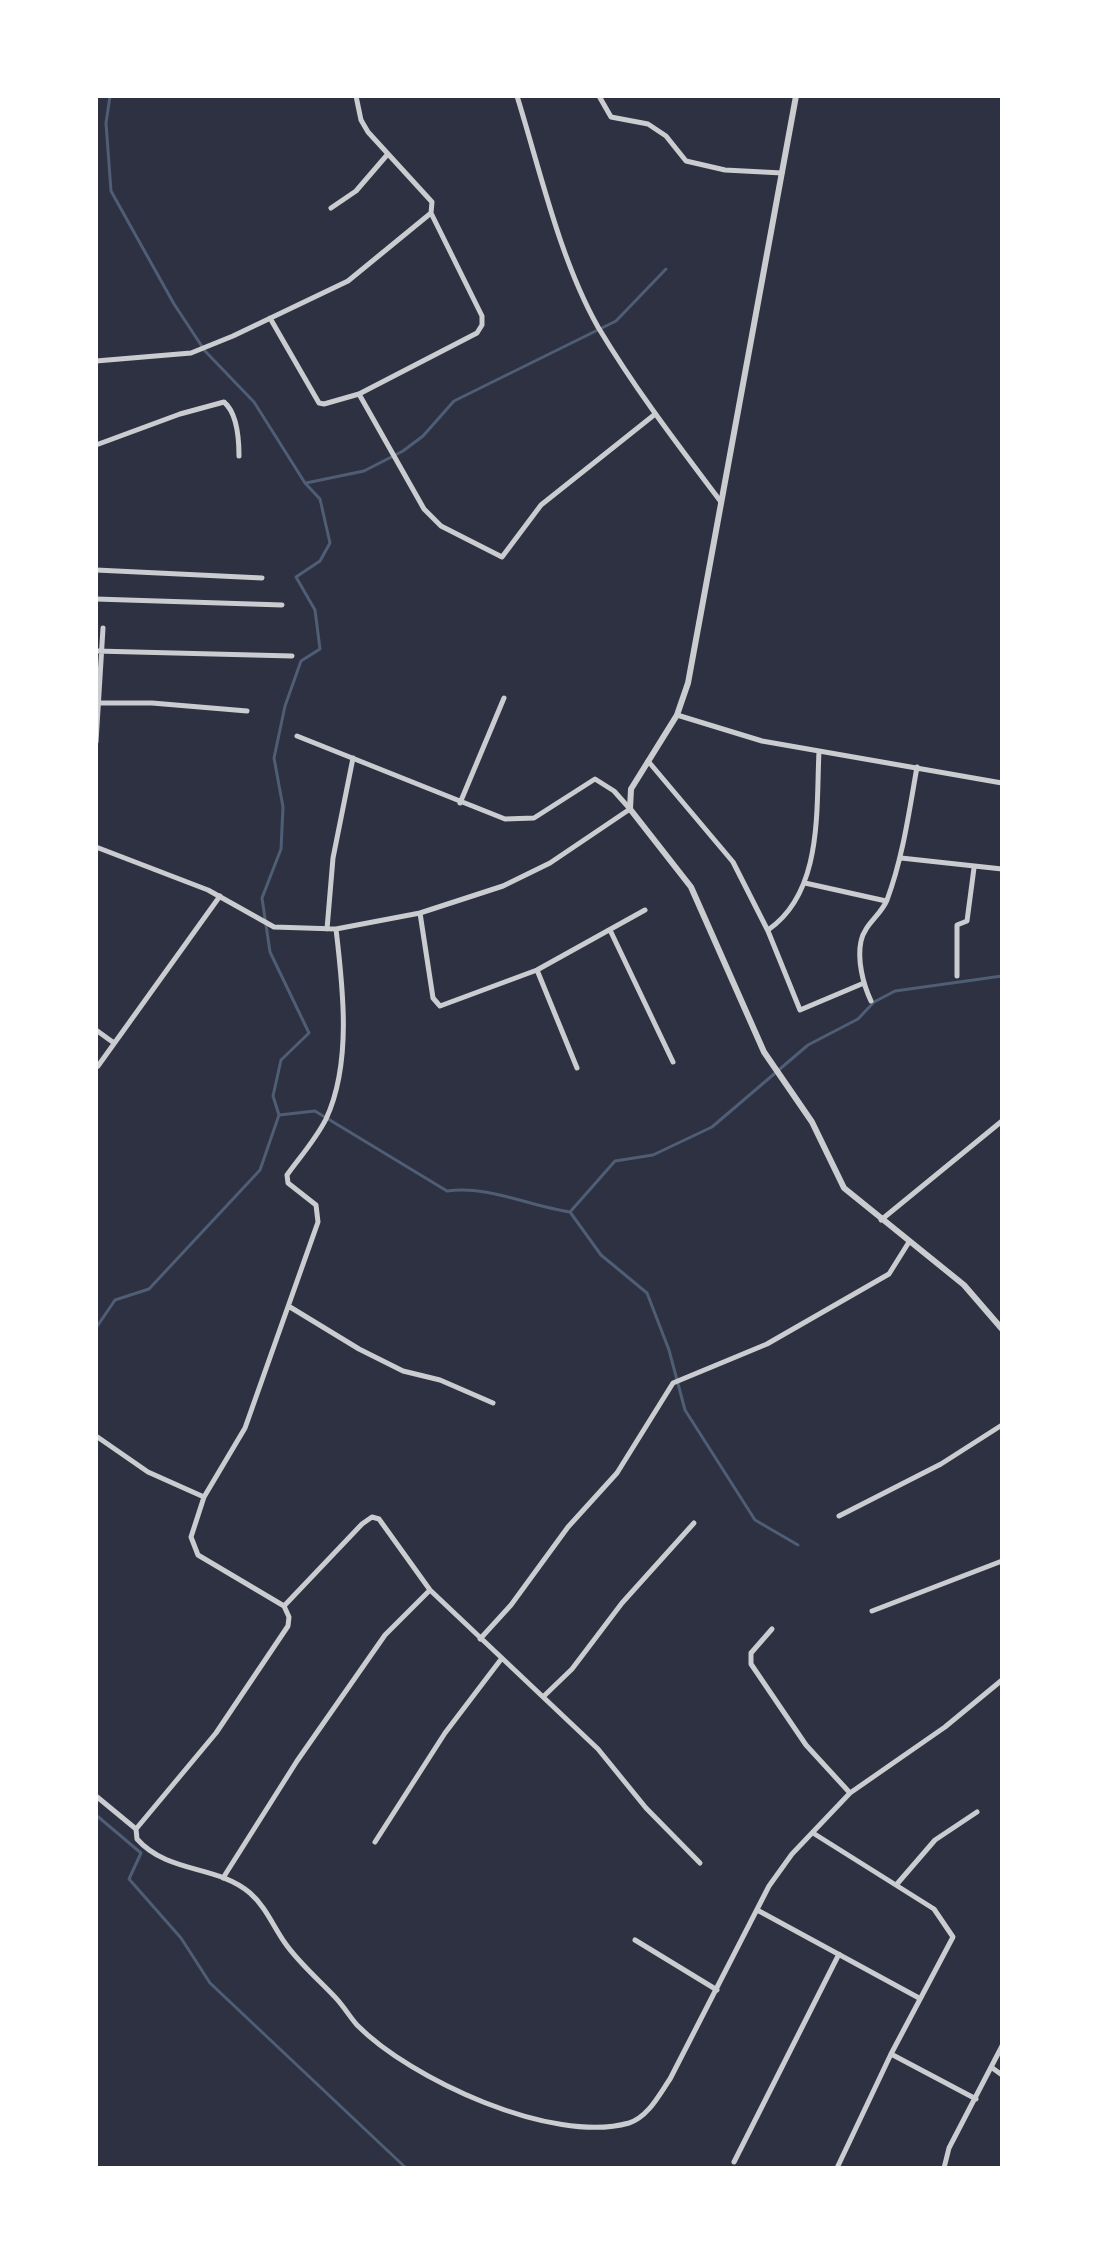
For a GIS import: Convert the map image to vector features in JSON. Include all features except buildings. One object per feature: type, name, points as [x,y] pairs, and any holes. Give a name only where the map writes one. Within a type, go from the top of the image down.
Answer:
[{"type":"street","points":[[270,318],[319,403],[324,404],[359,394],[477,333],[482,325],[482,316],[431,213],[432,202],[387,155],[361,120],[356,96]]},
{"type":"street","points":[[517,96],[571,263],[597,325],[654,415],[722,503]]},
{"type":"street","points":[[599,96],[611,117],[648,124],[666,136],[686,161],[725,170],[782,173]]},
{"type":"street","points":[[630,809],[631,789],[677,715],[691,669],[796,96]]},
{"type":"street","points":[[331,208],[356,191],[387,155]]},
{"type":"street","points":[[96,361],[191,353],[210,346],[348,281],[431,213]]},
{"type":"street","points":[[359,394],[424,509],[441,526],[502,557],[541,505],[654,415]]},
{"type":"street","points":[[96,445],[180,414],[224,402],[238,434],[239,456]]},
{"type":"street","points":[[96,570],[262,578]]},
{"type":"street","points":[[96,599],[282,605]]},
{"type":"street","points":[[96,742],[99,651],[103,628]]},
{"type":"street","points":[[99,651],[292,656]]},
{"type":"street","points":[[460,803],[504,698]]},
{"type":"street","points":[[99,703],[152,703],[247,711]]},
{"type":"street","points":[[677,715],[762,741],[1002,783]]},
{"type":"street","points":[[297,736],[460,803],[521,821],[534,818],[595,779],[614,791],[691,887],[772,1066],[812,1122],[844,1188],[880,1221],[964,1285],[1002,1329]]},
{"type":"street","points":[[768,931],[790,911],[805,883],[815,833],[819,751]]},
{"type":"street","points":[[327,929],[333,858],[353,758]]},
{"type":"street","points":[[648,761],[728,853],[768,931],[800,1010],[864,983]]},
{"type":"street","points":[[871,1001],[859,955],[862,936],[886,901],[901,858],[917,767]]},
{"type":"street","points":[[96,847],[220,896],[274,927],[336,929],[420,913],[528,876],[630,809]]},
{"type":"street","points":[[901,858],[1002,869]]},
{"type":"street","points":[[957,976],[957,925],[967,921],[974,868]]},
{"type":"street","points":[[805,883],[886,901]]},
{"type":"street","points":[[98,1066],[220,896]]},
{"type":"street","points":[[420,913],[435,1003],[449,1004],[537,970],[645,910]]},
{"type":"street","points":[[136,1829],[216,1733],[285,1631],[289,1617],[284,1606],[198,1555],[191,1537],[204,1497],[245,1428],[290,1307],[319,1211],[288,1183],[287,1175],[323,1125],[337,1089],[341,1058],[341,974],[336,929]]},
{"type":"street","points":[[610,930],[673,1062]]},
{"type":"street","points":[[537,970],[577,1068]]},
{"type":"street","points":[[96,1030],[114,1043]]},
{"type":"street","points":[[880,1221],[1002,1121]]},
{"type":"street","points":[[480,1639],[511,1605],[568,1527],[617,1473],[673,1383],[767,1344],[889,1274],[909,1242]]},
{"type":"street","points":[[290,1307],[403,1371],[440,1380],[493,1403]]},
{"type":"street","points":[[839,1516],[941,1464],[1002,1425]]},
{"type":"street","points":[[96,1436],[148,1472],[204,1497]]},
{"type":"street","points":[[284,1606],[372,1517],[379,1519],[430,1590],[598,1749],[646,1808],[700,1863]]},
{"type":"street","points":[[544,1696],[572,1669],[622,1603],[694,1523]]},
{"type":"street","points":[[872,1611],[1002,1561]]},
{"type":"street","points":[[223,1878],[297,1761],[385,1635],[430,1590]]},
{"type":"street","points":[[772,1629],[751,1653],[751,1664],[806,1745],[850,1793]]},
{"type":"street","points":[[375,1842],[445,1733],[502,1658]]},
{"type":"street","points":[[96,1796],[136,1829],[137,1839],[159,1857],[238,1883],[261,1903],[292,1952],[375,2042],[432,2079],[512,2113],[588,2127],[630,2123],[651,2107],[670,2079],[778,1871],[850,1793],[945,1727],[1002,1680]]},
{"type":"street","points":[[897,1884],[935,1840],[977,1812]]},
{"type":"street","points":[[813,1833],[934,1909],[953,1937],[919,1998],[837,2168]]},
{"type":"street","points":[[759,1911],[919,1998]]},
{"type":"street","points":[[635,1940],[717,1990]]},
{"type":"street","points":[[734,2162],[839,1954]]},
{"type":"street","points":[[944,2168],[949,2148],[1002,2046]]},
{"type":"street","points":[[891,2054],[976,2099]]},
{"type":"street","points":[[991,2067],[1002,2075]]},
{"type":"waterway","points":[[96,1328],[115,1300],[149,1289],[260,1170],[279,1115],[273,1096],[281,1060],[309,1033],[270,952],[262,898],[281,849],[283,807],[274,758],[285,706],[301,661],[320,649],[315,610],[296,577],[320,561],[330,543],[320,499],[305,483],[254,402],[205,351],[174,304],[111,191],[106,123],[110,96]]},
{"type":"waterway","points":[[306,483],[364,471],[403,451],[423,436],[454,401],[616,321],[666,269]]},
{"type":"waterway","points":[[279,1115],[315,1111],[447,1191],[493,1193],[570,1212],[615,1161],[653,1155],[712,1127],[808,1045],[858,1019],[874,1002],[895,991],[1002,976]]},
{"type":"waterway","points":[[570,1212],[601,1255],[647,1293],[669,1350],[685,1410],[755,1520],[798,1545]]},
{"type":"waterway","points":[[96,1815],[141,1853],[129,1879],[181,1938],[210,1983],[406,2168]]}]
